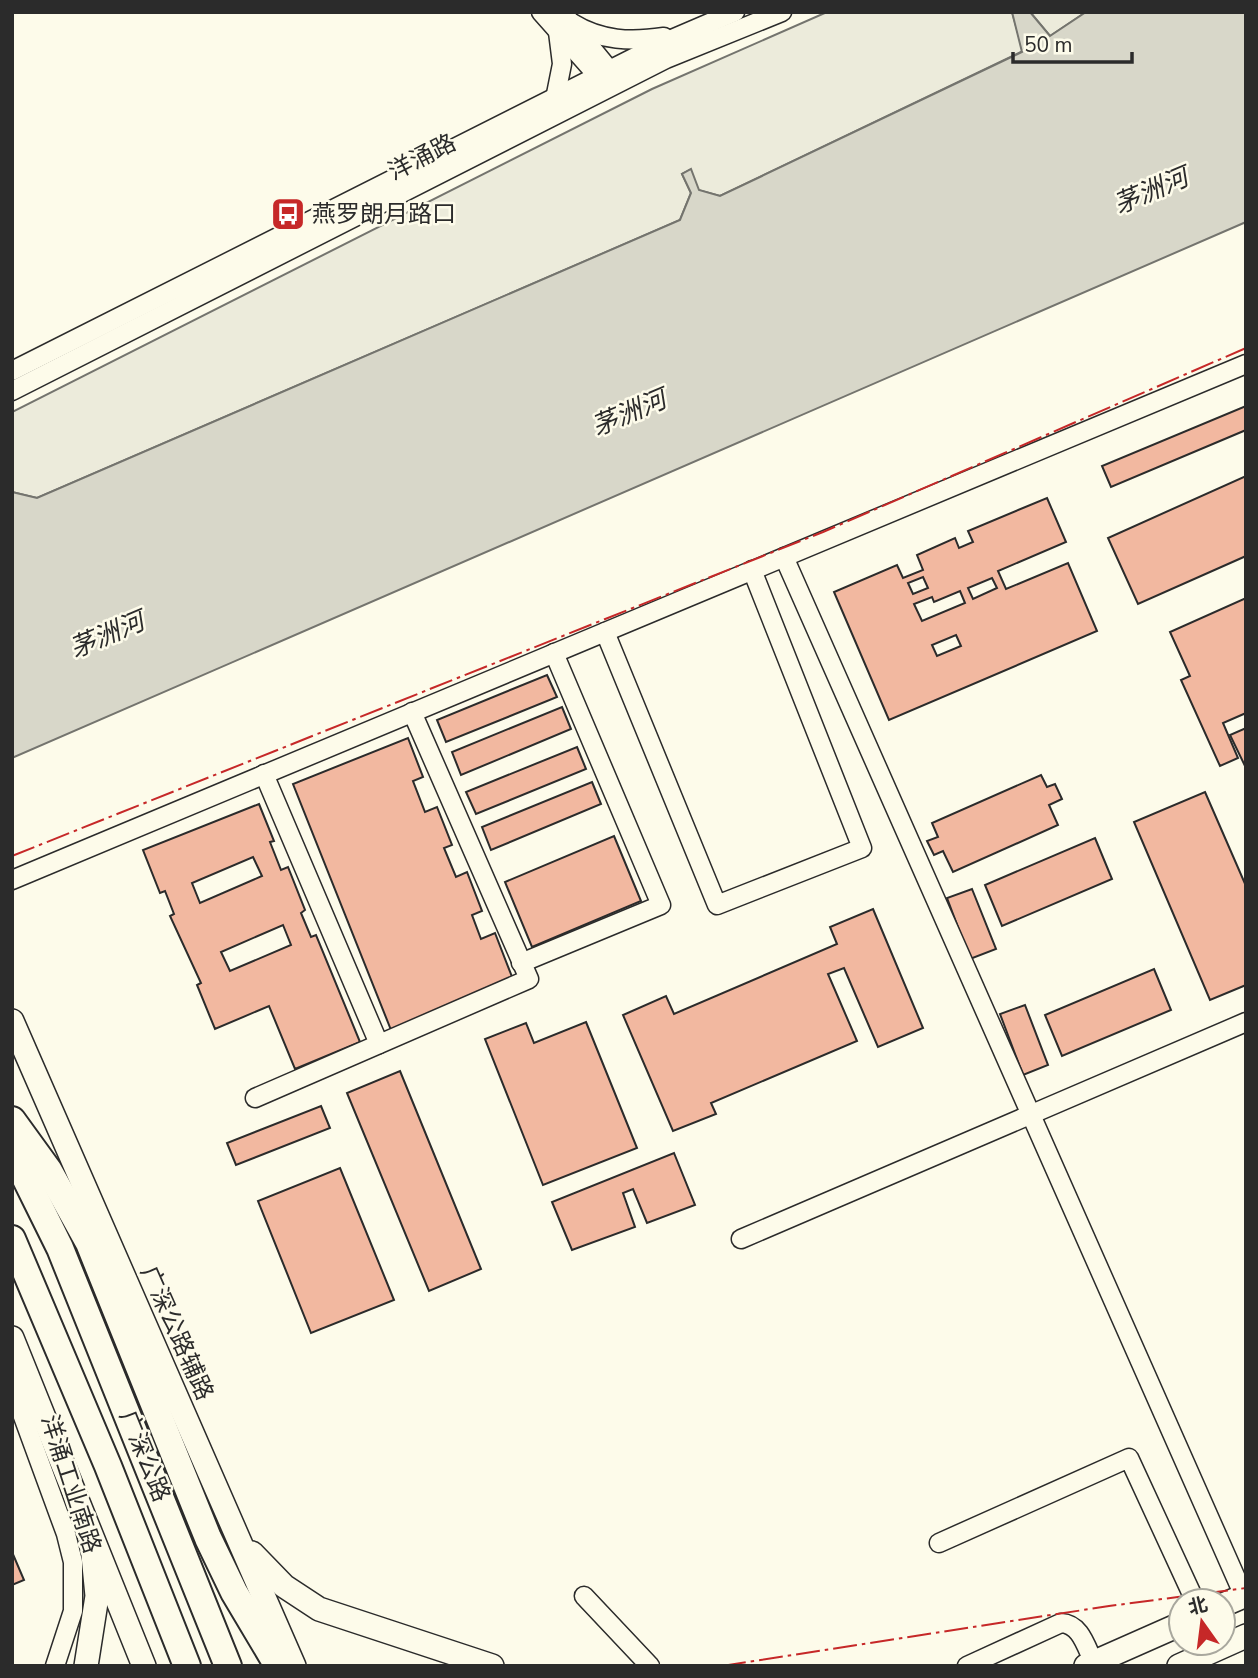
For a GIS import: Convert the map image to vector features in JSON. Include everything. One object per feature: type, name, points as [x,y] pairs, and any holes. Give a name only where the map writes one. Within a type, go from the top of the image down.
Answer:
[{"type":"highway","points":[[12,1120],[49,1171],[89,1243],[208,1538],[234,1592],[278,1666]]},
{"type":"highway","name":"广深公路","points":[[12,1151],[60,1248],[228,1666]]},
{"type":"highway","name":"广深公路","points":[[12,1239],[187,1666]]},
{"type":"main road","name":"广深公路辅路","points":[[12,1021],[293,1666]]},
{"type":"main road","points":[[12,1338],[144,1666]]},
{"type":"main road","points":[[230,1518],[262,1564],[301,1598],[337,1617],[492,1666]]},
{"type":"main road","points":[[86,1666],[97,1596],[89,1524]]},
{"type":"main road","points":[[1090,1664],[1167,1630]]},
{"type":"main road","points":[[1179,1666],[1246,1636]]},
{"type":"street","points":[[541,12],[599,36],[627,40],[688,31]]},
{"type":"street","name":"洋涌路","points":[[12,391],[609,80],[688,31],[735,12]]},
{"type":"street","name":"洋涌路","points":[[12,371],[555,99],[782,12]]},
{"type":"street","points":[[564,22],[609,80]]},
{"type":"street","points":[[555,99],[561,70],[564,22]]},
{"type":"street","points":[[12,880],[1246,364]]},
{"type":"street","points":[[784,557],[1238,1599]]},
{"type":"street","points":[[605,632],[717,905],[862,848],[752,570]]},
{"type":"street","points":[[521,963],[661,905],[554,653]]},
{"type":"street","points":[[256,1098],[528,979],[412,712]]},
{"type":"street","points":[[264,774],[379,1044]]},
{"type":"street","points":[[741,1239],[1246,1022]]},
{"type":"street","name":"洋涌工业南路","points":[[12,1356],[22,1414],[73,1562],[72,1611],[55,1666]]},
{"type":"street","points":[[939,1543],[1129,1458],[1189,1587]]},
{"type":"street","points":[[584,1596],[650,1666]]},
{"type":"street","points":[[967,1666],[1061,1623],[1071,1623],[1077,1628],[1090,1664]]},
{"type":"shaded area","points":[[827,12],[1012,12],[1023,51],[720,196],[698,190],[690,170],[682,174],[691,193],[680,220],[37,498],[12,492],[12,412],[652,89]]},
{"type":"shaded area","points":[[1030,12],[1086,12],[1050,36]]},
{"type":"water","name":"茅洲河","points":[[1012,12],[1030,12],[1050,36],[1086,12],[1246,12],[1246,222],[12,758],[12,492],[37,498],[680,220],[691,193],[682,174],[691,169],[699,190],[720,196],[1022,52]]},
{"type":"building","points":[[1246,406],[1246,430],[1111,487],[1102,466]]},
{"type":"building","points":[[1246,476],[1246,556],[1138,604],[1108,538]]},
{"type":"building","points":[[1047,498],[1066,542],[998,571],[1006,589],[1068,563],[1097,631],[889,720],[834,592],[897,565],[903,578],[923,570],[917,555],[955,538],[959,548],[973,542],[968,531]],"holes":[[[923,577],[928,588],[913,594],[908,583]],[[992,578],[997,588],[973,599],[968,588]],[[960,591],[965,603],[922,621],[914,604],[932,597],[934,602]],[[956,635],[961,646],[937,656],[932,645]]]},
{"type":"building","points":[[1246,598],[1246,713],[1223,723],[1238,758],[1220,766],[1181,680],[1190,676],[1170,632]]},
{"type":"building","points":[[547,675],[557,697],[446,742],[437,720]]},
{"type":"building","points":[[562,707],[571,729],[461,775],[452,752]]},
{"type":"building","points":[[1246,728],[1246,768],[1230,735]]},
{"type":"building","points":[[408,738],[423,777],[413,781],[425,812],[437,807],[452,845],[444,848],[456,877],[467,872],[482,911],[472,915],[481,939],[495,933],[514,982],[391,1030],[293,784]]},
{"type":"building","points":[[577,747],[586,769],[476,814],[466,792]]},
{"type":"building","points":[[1041,775],[1047,787],[1055,784],[1062,799],[1049,805],[1058,825],[953,872],[943,851],[934,855],[927,841],[938,837],[932,823]]},
{"type":"building","points":[[592,782],[601,804],[491,850],[482,827]]},
{"type":"building","points":[[1205,792],[1246,886],[1246,985],[1210,1000],[1134,822]]},
{"type":"building","points":[[259,804],[274,841],[270,842],[281,870],[288,867],[305,910],[301,913],[311,937],[316,935],[360,1042],[295,1069],[269,1006],[215,1029],[197,985],[201,983],[170,916],[174,914],[165,891],[160,893],[143,850]],"holes":[[[253,857],[262,876],[200,903],[192,883]],[[283,925],[291,945],[230,971],[221,952]]]},
{"type":"building","points":[[614,836],[641,901],[532,947],[505,882]]},
{"type":"building","points":[[1095,838],[1112,879],[1002,926],[985,885]]},
{"type":"building","points":[[972,889],[996,949],[970,959],[947,898]]},
{"type":"building","points":[[873,909],[923,1028],[878,1047],[844,968],[828,974],[857,1041],[711,1103],[716,1114],[673,1131],[623,1015],[666,996],[674,1014],[837,944],[830,927]]},
{"type":"building","points":[[1154,969],[1171,1010],[1062,1056],[1045,1015]]},
{"type":"building","points":[[1025,1005],[1048,1065],[1023,1075],[1000,1014]]},
{"type":"building","points":[[586,1022],[637,1148],[543,1185],[485,1039],[526,1023],[534,1043]]},
{"type":"building","points":[[400,1071],[481,1269],[429,1291],[347,1093]]},
{"type":"building","points":[[321,1106],[330,1128],[236,1165],[227,1143]]},
{"type":"building","points":[[674,1153],[695,1205],[647,1223],[633,1189],[623,1193],[635,1227],[572,1250],[552,1202]]},
{"type":"building","points":[[340,1168],[394,1300],[311,1333],[258,1201]]},
{"type":"building","points":[[12,1552],[24,1580],[12,1585]]},
{"type":"power","points":[[12,856],[823,532],[1246,348]]},
{"type":"power","points":[[722,1666],[1109,1606],[1246,1588]]},
{"type":"place","name":"燕罗朗月路口","points":[[288,214]]}]
